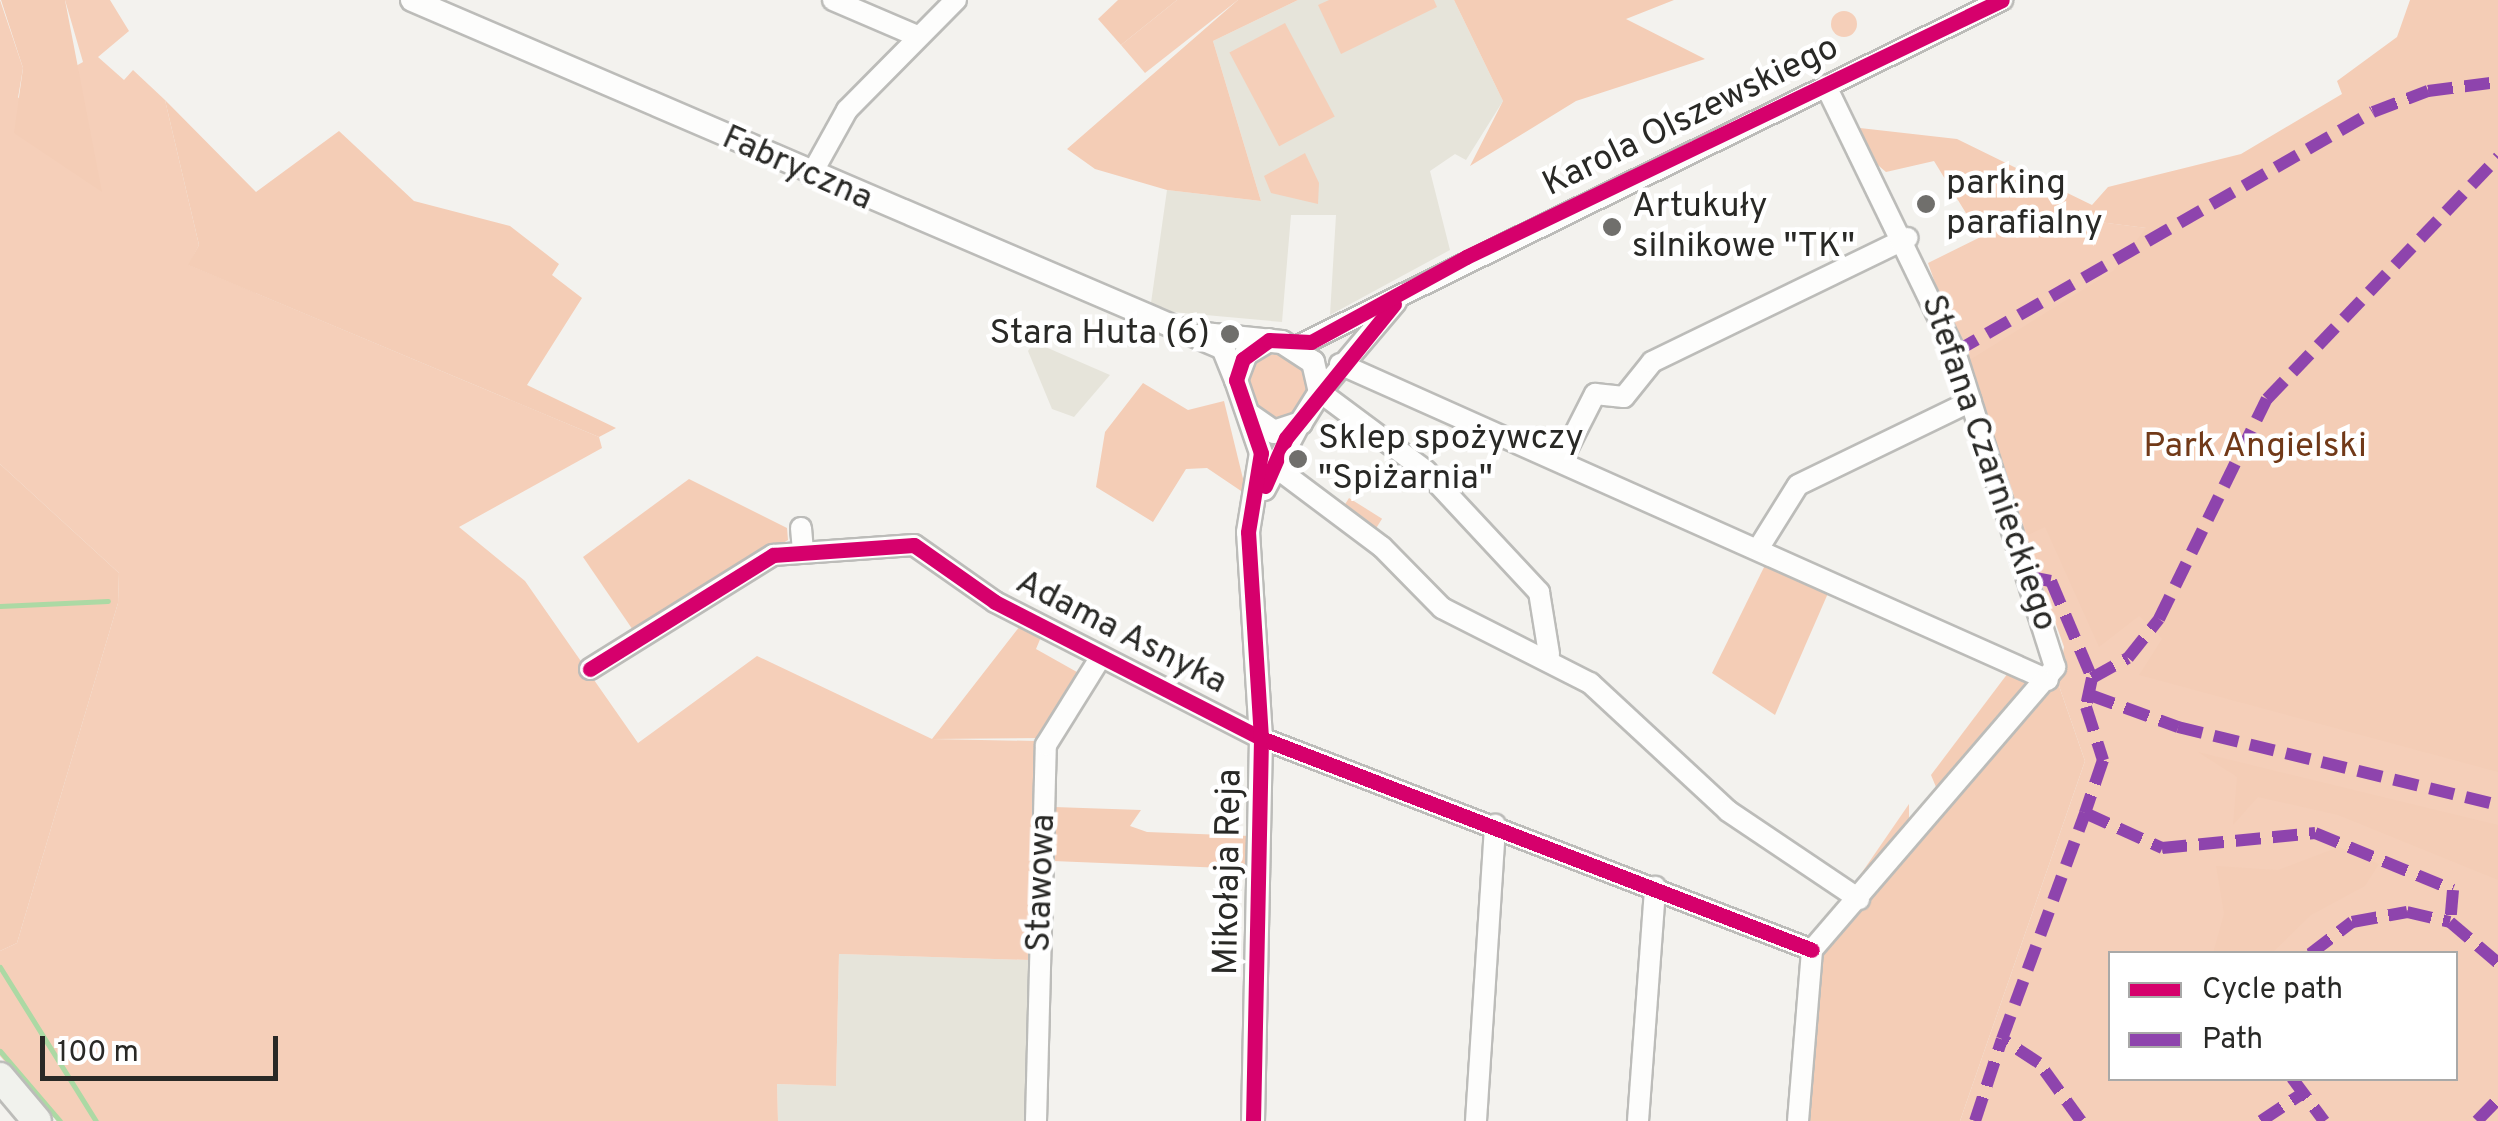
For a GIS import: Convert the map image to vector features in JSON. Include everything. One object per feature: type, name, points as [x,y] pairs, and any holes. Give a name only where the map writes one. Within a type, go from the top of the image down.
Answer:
[{"type":"main road","points":[[0,1077],[37,1121]]},
{"type":"street","name":"Fabryczna","points":[[412,0],[1229,352],[1236,380]]},
{"type":"street","points":[[834,0],[916,36]]},
{"type":"street","points":[[811,174],[838,122],[916,36],[956,0]]},
{"type":"street","name":"Karola Olszewskiego","points":[[1296,348],[1407,289],[2002,0]]},
{"type":"street","name":"Stefana Czarnieckiego","points":[[1812,950],[2048,680],[2054,651],[1971,401],[1907,238],[1846,140],[1826,86]]},
{"type":"street","points":[[1562,459],[1595,394],[1624,397],[1652,362],[1907,238]]},
{"type":"street","name":"Karola Olszewskiego","points":[[1320,392],[1407,289]]},
{"type":"street","name":"Fabryczna","points":[[1184,334],[1269,340]]},
{"type":"street","points":[[1550,654],[1539,592],[1426,471],[1320,392],[1313,362],[1296,348],[1269,340],[1246,354],[1236,380],[1268,460],[1382,547],[1442,608],[1550,654],[1728,810],[1858,899]]},
{"type":"street","points":[[1340,364],[1562,459],[2048,680]]},
{"type":"street","points":[[1268,460],[1320,392]]},
{"type":"street","points":[[1758,549],[1798,485],[1971,401]]},
{"type":"street","points":[[1251,416],[1274,432],[1300,423]]},
{"type":"street","name":"Mikołaja Reja","points":[[1254,1121],[1261,738],[1254,504],[1268,460]]},
{"type":"street","name":"Adama Asnyka","points":[[590,669],[802,538],[923,549],[995,602],[1099,660],[1261,738],[1812,950]]},
{"type":"street","name":"Stawowa","points":[[1036,1121],[1046,745],[1099,660]]},
{"type":"street","points":[[1476,1121],[1495,825]]},
{"type":"street","points":[[1638,1121],[1655,887]]},
{"type":"street","points":[[1798,1121],[1812,950]]},
{"type":"shaded area","points":[[1298,0],[1454,0],[1503,101],[1466,160],[1455,154],[1430,171],[1450,250],[1330,315],[1336,215],[1291,215],[1282,322],[1150,310],[1167,190],[1261,201],[1213,41]]},
{"type":"shaded area","points":[[1034,342],[1110,375],[1074,417],[1052,409],[1028,351]]},
{"type":"shaded area","points":[[839,954],[1029,960],[1026,1121],[778,1121],[777,1084],[836,1086]]},
{"type":"green space","points":[[0,0],[23,68],[18,98],[83,62],[65,0],[110,0],[129,31],[98,57],[124,80],[133,70],[165,100],[199,245],[189,265],[599,437],[602,448],[459,527],[525,581],[638,743],[757,656],[932,739],[1036,741],[1029,960],[839,954],[836,1086],[777,1084],[778,1121],[57,1121],[0,1056],[0,951],[17,943],[118,603],[119,573],[0,464]]},
{"type":"green space","points":[[1,0],[65,0],[102,192],[14,133],[23,68]]},
{"type":"green space","points":[[1118,0],[1177,0],[1121,45],[1098,19]]},
{"type":"green space","points":[[1177,0],[1238,0],[1145,73],[1121,45]]},
{"type":"green space","points":[[1238,0],[1298,0],[1213,41],[1261,201],[1167,190],[1095,169],[1067,149]]},
{"type":"green space","points":[[1329,0],[1434,0],[1437,7],[1341,54],[1318,5]]},
{"type":"green space","points":[[1454,0],[1674,0],[1626,19],[1705,59],[1576,101],[1470,166],[1503,101]]},
{"type":"green space","points":[[2410,0],[2498,0],[2498,772],[2139,675],[2162,639],[2139,616],[2099,647],[2045,527],[2028,535],[1968,361],[2113,271],[2146,228],[2029,213],[1980,236],[1934,161],[1886,172],[1860,150],[1851,127],[1957,139],[2092,205],[2108,187],[2241,154],[2342,94],[2337,81],[2397,37]]},
{"type":"green space","points":[[1844,11],[1853,15],[1857,24],[1853,33],[1844,37],[1835,33],[1831,24],[1835,15]]},
{"type":"green space","points":[[1285,23],[1335,117],[1279,146],[1229,53]]},
{"type":"green space","name":"Park Angielski","points":[[2498,68],[2498,1121],[1960,1121],[2085,761],[2058,683],[2064,647],[1928,263],[2029,213],[2147,228]]},
{"type":"green space","points":[[165,100],[256,192],[339,131],[414,201],[510,226],[559,264],[552,275],[582,298],[527,385],[616,428],[599,437],[188,265],[199,245]]},
{"type":"green space","points":[[1305,153],[1319,183],[1318,204],[1271,193],[1264,176]]},
{"type":"green space","points":[[1278,354],[1300,364],[1310,386],[1300,408],[1278,418],[1256,408],[1246,386],[1256,364]]},
{"type":"green space","points":[[1143,383],[1188,410],[1224,401],[1247,495],[1207,468],[1186,469],[1153,522],[1096,487],[1105,432]]},
{"type":"green space","points":[[0,464],[119,573],[118,603],[17,943],[0,951]]},
{"type":"green space","points":[[689,479],[787,528],[788,540],[635,633],[583,557]]},
{"type":"green space","points":[[1349,498],[1382,519],[1375,531],[1342,510]]},
{"type":"green space","points":[[1769,557],[1829,591],[1775,715],[1712,673]]},
{"type":"green space","points":[[1020,626],[1041,637],[1036,649],[1084,676],[1045,738],[932,739]]},
{"type":"green space","points":[[2008,673],[2031,686],[1949,786],[1936,787],[1931,775]]},
{"type":"green space","points":[[2058,683],[2085,761],[1960,1121],[1806,1121],[1819,958]]},
{"type":"green space","points":[[2198,752],[2498,825],[2498,880],[2338,815],[2258,797],[2233,825],[2237,777]]},
{"type":"green space","points":[[1909,804],[1909,831],[1862,889],[1854,884]]},
{"type":"green space","points":[[1054,807],[1141,810],[1130,826],[1147,832],[1250,836],[1249,869],[1053,861]]},
{"type":"green space","points":[[2339,847],[2379,864],[2365,886],[2311,915],[2274,951],[2214,951],[2224,914],[2216,866],[2278,870]]},
{"type":"waterway","points":[[0,606],[108,601]]},
{"type":"waterway","points":[[0,967],[96,1121]]},
{"type":"waterway","points":[[0,1051],[60,1121]]},
{"type":"marked path","points":[[1955,352],[2373,112],[2428,91],[2498,82]]},
{"type":"marked path","points":[[2092,678],[2128,658],[2159,619],[2267,399],[2498,157]]},
{"type":"marked path","points":[[2030,577],[2051,581],[2092,678],[2086,707],[2103,760],[2085,813]]},
{"type":"marked path","points":[[2090,695],[2178,727],[2498,805]]},
{"type":"marked path","points":[[2081,1121],[2039,1063],[2002,1039],[2085,813],[2162,848],[2315,833],[2453,890],[2450,922]]},
{"type":"marked path","points":[[2314,951],[2352,922],[2407,912],[2450,922],[2498,963]]},
{"type":"marked path","points":[[1975,1121],[2002,1039]]},
{"type":"marked path","points":[[2294,1081],[2324,1121]]},
{"type":"marked path","points":[[2261,1121],[2300,1095]]},
{"type":"marked path","points":[[2477,1121],[2498,1099]]},
{"type":"cycle path","points":[[1253,1121],[1261,738],[1248,532],[1261,453],[1236,380],[1243,359],[1269,340],[1311,342],[1466,257],[2002,0]]},
{"type":"cycle path","points":[[1265,486],[1286,438],[1394,304]]},
{"type":"cycle path","points":[[590,669],[773,555],[914,545],[995,602],[1261,738],[1812,950]]},
{"type":"place","name":"parking parafialny","points":[[1926,204]]},
{"type":"place","name":"Artukuły silnikowe \"TK\"","points":[[1612,227]]},
{"type":"place","name":"Stara Huta (6)","points":[[1230,334]]},
{"type":"place","name":"Sklep spożywczy \"Spiżarnia\"","points":[[1298,459]]}]
